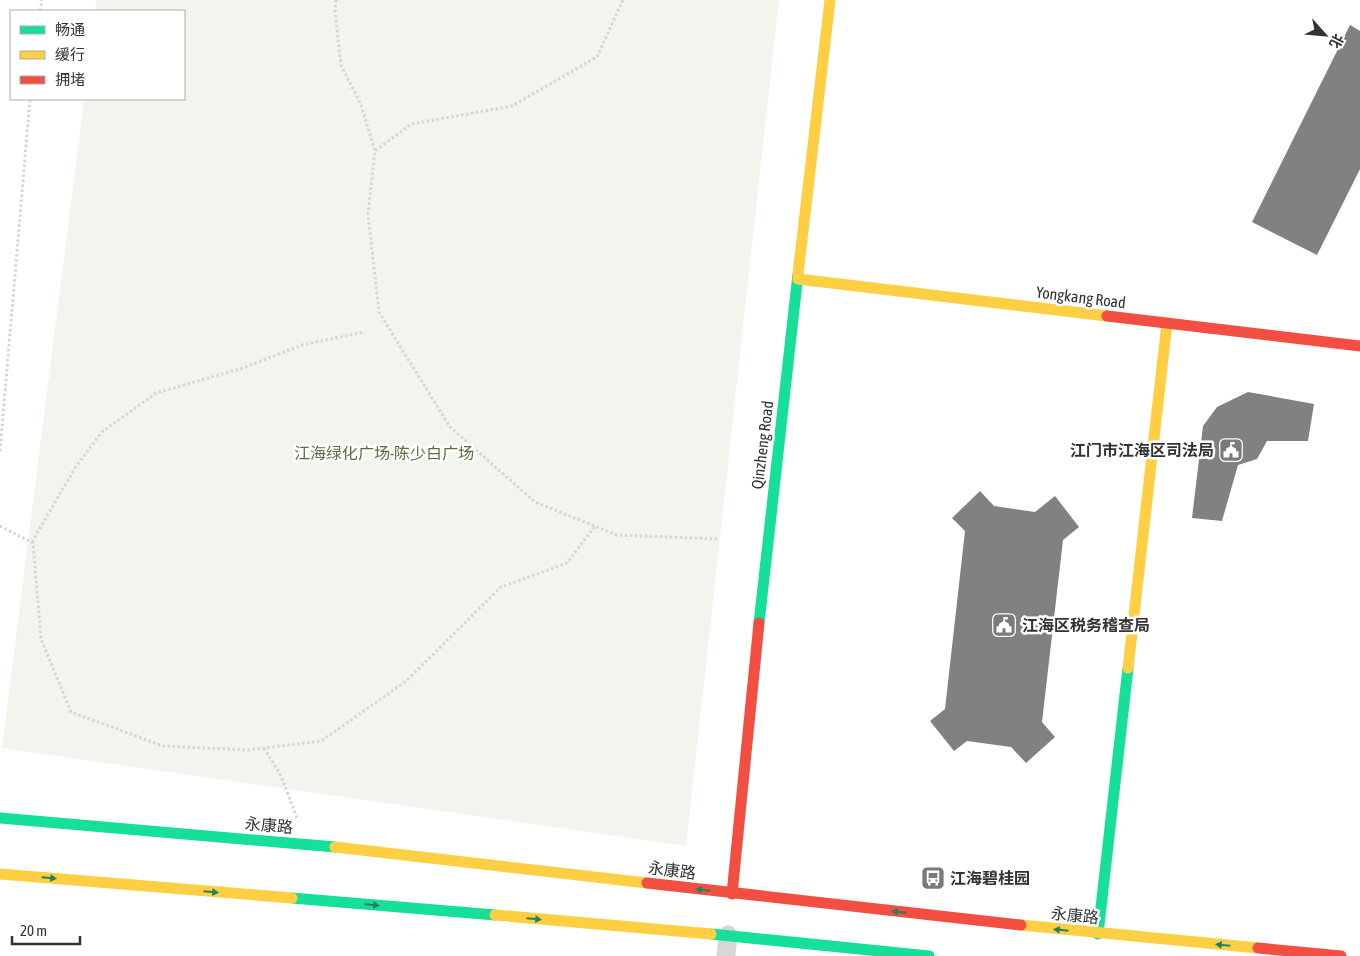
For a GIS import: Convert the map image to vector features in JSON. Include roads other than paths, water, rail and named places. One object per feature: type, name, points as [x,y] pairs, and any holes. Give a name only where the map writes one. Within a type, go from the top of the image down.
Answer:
[{"type":"main road","name":"Qinzheng Road","points":[[732,894],[766,554],[830,0]]},
{"type":"main road","name":"Yongkang Road","points":[[798,279],[1360,346]]},
{"type":"main road","points":[[1098,934],[1167,324]]},
{"type":"main road","name":"永康路","points":[[0,818],[307,844],[732,894],[1098,934],[1341,956]]},
{"type":"main road","points":[[0,874],[728,935],[929,956]]},
{"type":"street","points":[[726,956],[728,935]]},
{"type":"place","name":"江门市江海区司法局","points":[[1231,450]]},
{"type":"place","name":"江海区税务稽查局","points":[[1004,625]]},
{"type":"place","name":"江海碧桂园","points":[[933,878]]},
{"type":"park label","name":"江海绿化广场-陈少白广场","points":[[384,453]]}]
